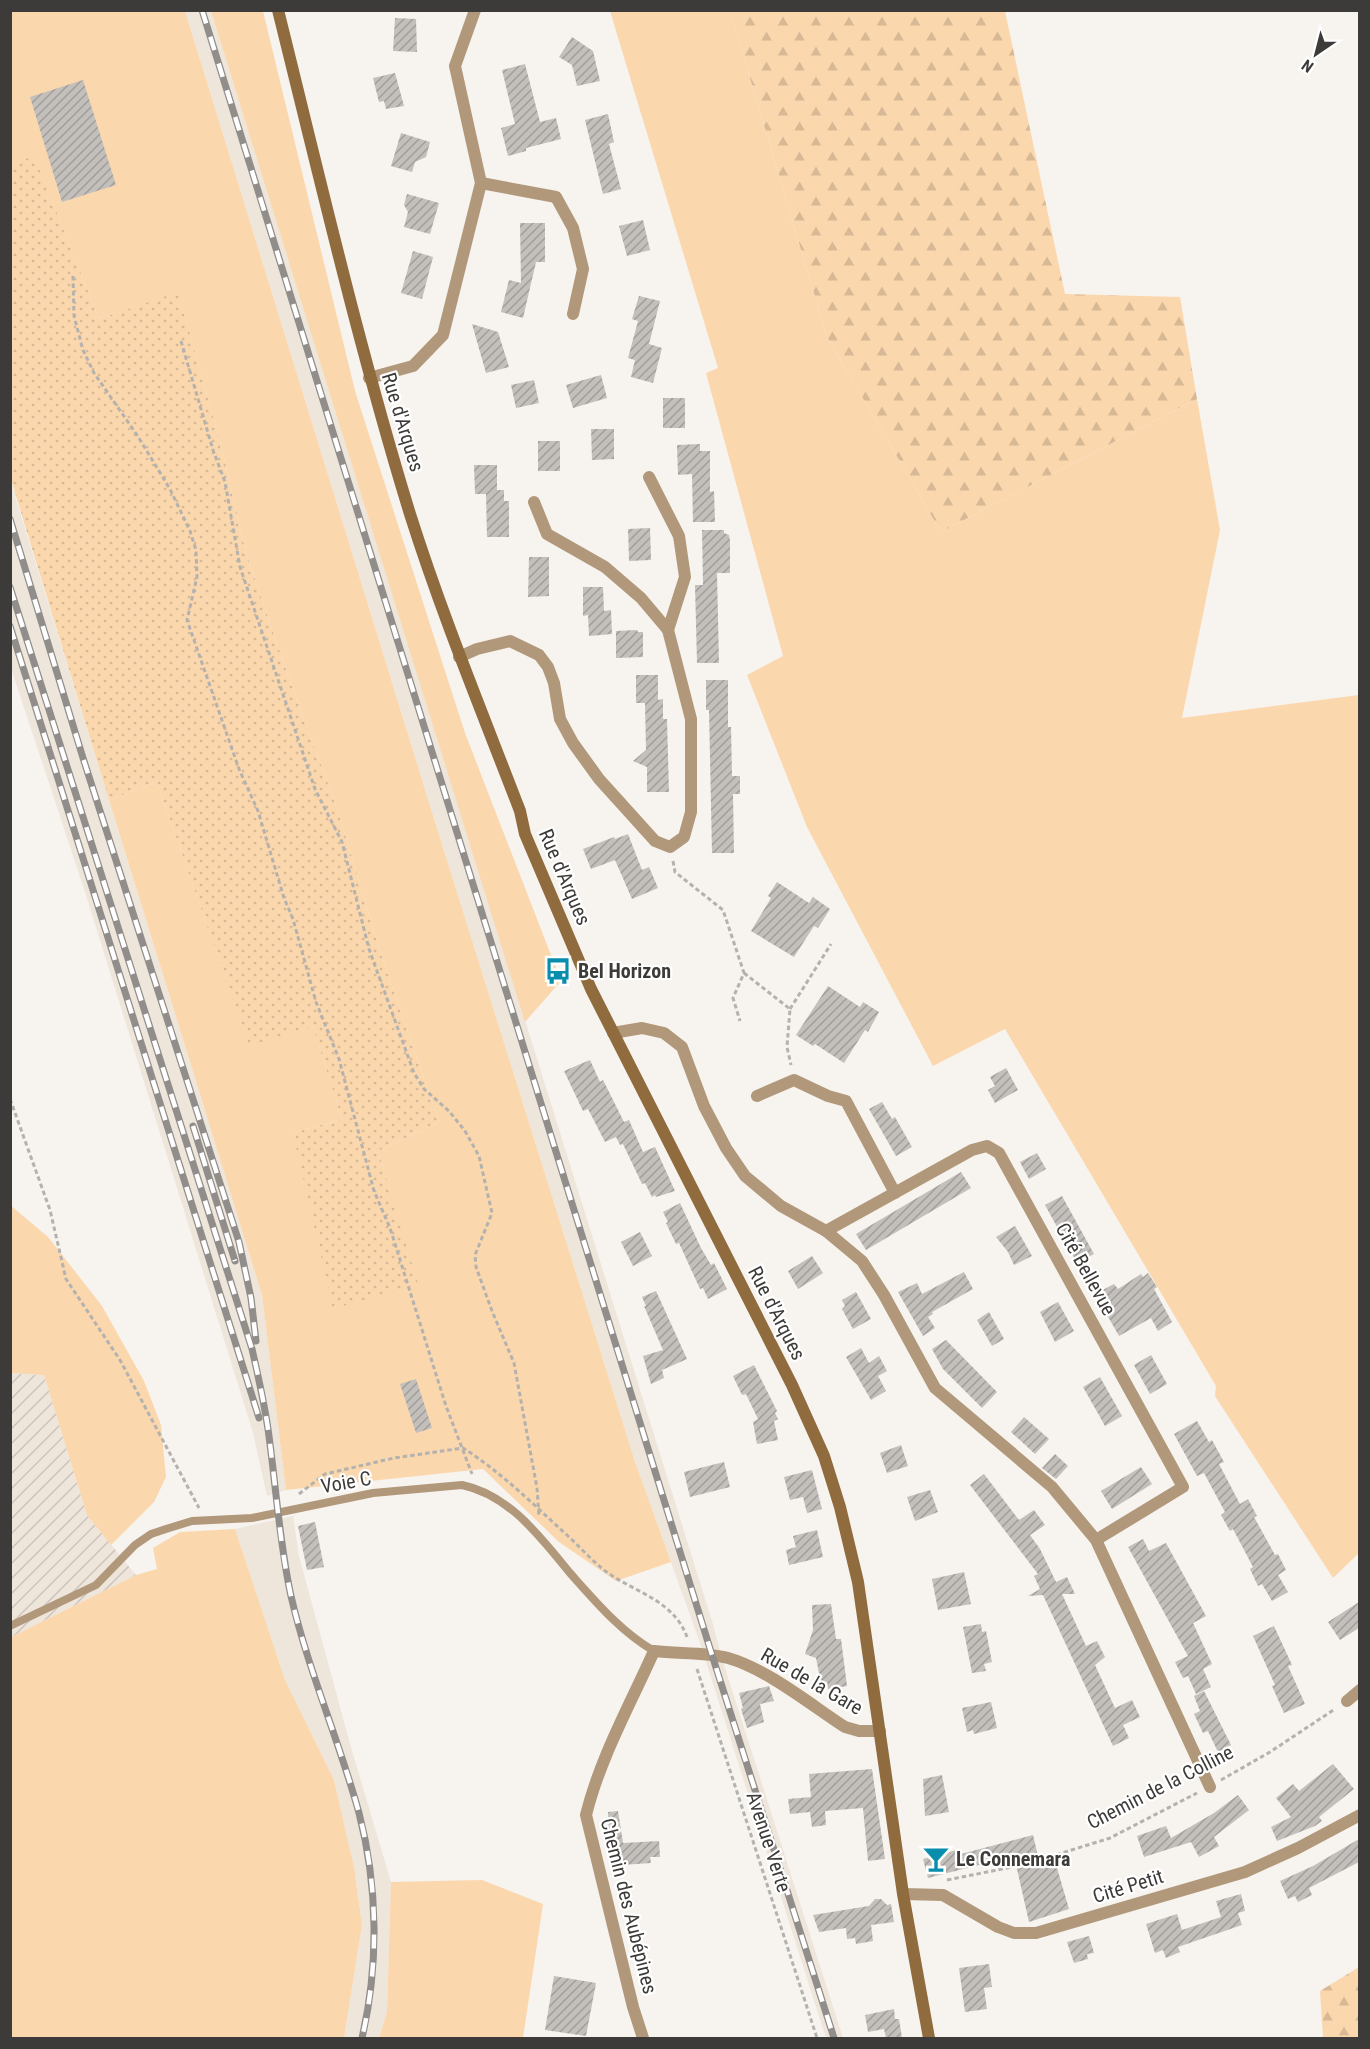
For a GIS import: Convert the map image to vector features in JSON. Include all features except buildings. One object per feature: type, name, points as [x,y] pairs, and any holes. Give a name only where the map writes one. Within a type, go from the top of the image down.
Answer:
[{"type":"main road","name":"Rue d'Arques","points":[[278,10],[369,378],[411,516],[459,657],[520,811],[525,834],[591,989],[792,1385],[824,1456],[840,1507],[858,1582],[903,1894],[929,2038]]},
{"type":"street","points":[[369,378],[413,366],[443,335],[481,183],[455,66],[475,10]]},
{"type":"street","points":[[481,183],[556,197],[573,228],[583,269],[573,314]]},
{"type":"street","points":[[649,477],[679,536],[684,577],[668,630]]},
{"type":"street","points":[[459,657],[477,649],[510,641],[539,655],[549,667],[560,719],[573,744],[599,779],[655,841],[670,847],[684,837],[691,812],[691,719],[668,630],[641,598],[605,567],[547,534],[534,502]]},
{"type":"street","points":[[613,1034],[642,1028],[664,1033],[682,1047],[704,1106],[726,1148],[745,1176],[782,1206],[826,1231],[861,1261],[884,1295],[935,1388],[1052,1487],[1096,1540],[1210,1787]]},
{"type":"street","points":[[757,1096],[794,1080],[828,1096],[846,1101],[895,1193]]},
{"type":"street","name":"Cité Bellevue","points":[[826,1231],[972,1150],[987,1146],[999,1153],[1183,1487],[1096,1540]]},
{"type":"street","name":"Rue de la Gare","points":[[654,1651],[712,1655],[740,1662],[761,1672],[845,1727],[859,1731],[880,1731]]},
{"type":"street","name":"Chemin des Aubépines","points":[[644,2038],[633,2007],[585,1815],[604,1761],[654,1651]]},
{"type":"street","points":[[1347,1701],[1359,1690]]},
{"type":"street","name":"Cité Petit","points":[[903,1894],[943,1894],[998,1927],[1014,1933],[1036,1933],[1245,1872],[1298,1848],[1359,1815]]},
{"type":"lane","name":"Voie C","points":[[10,1626],[96,1585],[135,1545],[151,1534],[166,1529],[192,1521],[258,1516],[373,1493],[462,1485],[499,1499],[541,1537],[571,1574],[623,1629],[636,1641],[654,1651]]},
{"type":"path","points":[[74,276],[74,316],[83,350],[94,373],[170,489],[190,531],[196,550],[197,577],[187,620],[240,769],[258,811],[284,898],[293,919],[316,1002],[339,1059],[374,1191],[390,1228],[446,1406],[474,1478],[475,1488]]},
{"type":"path","points":[[181,341],[213,450],[225,482],[240,567],[315,789],[342,842],[369,949],[414,1072],[424,1089],[449,1111],[465,1131],[479,1156],[492,1213],[476,1255],[476,1267],[514,1363],[537,1488],[541,1537]]},
{"type":"path","points":[[670,847],[675,872],[723,910],[744,973],[790,1009]]},
{"type":"path","points":[[794,1080],[787,1047],[790,1009],[831,944]]},
{"type":"path","points":[[741,1021],[733,998],[744,973]]},
{"type":"path","points":[[10,1099],[50,1210],[66,1279],[120,1360],[201,1512]]},
{"type":"path","points":[[291,1500],[325,1474],[394,1458],[463,1448]]},
{"type":"path","name":"Avenue Verte","points":[[463,1448],[479,1458],[539,1509],[606,1571],[670,1610],[682,1626],[817,2038]]},
{"type":"path","name":"Chemin de la Colline","points":[[931,1894],[938,1881],[1027,1864],[1110,1838],[1210,1787],[1270,1752],[1347,1701]]},
{"type":"shaded area","points":[[185,11],[211,11],[724,1665],[843,2038],[826,2038],[700,1643],[635,1462]]},
{"type":"shaded area","points":[[10,480],[262,1295],[286,1490],[267,1496],[253,1433],[232,1365],[86,895],[11,668]]},
{"type":"shaded area","points":[[11,1373],[44,1375],[87,1515],[136,1575],[11,1637]]},
{"type":"shaded area","points":[[293,1516],[299,1556],[350,1744],[391,1882],[387,2012],[379,2038],[344,2038],[362,1925],[354,1867],[334,1780],[285,1680],[235,1529]]},
{"type":"green space","points":[[11,11],[185,11],[635,1462],[671,1562],[616,1581],[559,1542],[483,1469],[286,1490],[262,1295],[109,800],[157,782],[249,1045],[313,1026],[342,1119],[293,1133],[417,1284],[378,1151],[439,1122],[380,951],[337,808],[246,553],[221,445],[178,293],[99,319],[34,157],[11,164]]},
{"type":"green space","points":[[211,11],[263,11],[355,391],[465,733],[561,981],[525,1022]]},
{"type":"green space","points":[[610,11],[730,11],[827,337],[941,532],[1197,399],[1220,530],[1182,718],[1359,695],[1360,1552],[1333,1578],[1215,1396],[1216,1386],[1005,1029],[933,1066],[807,827],[747,675],[783,656],[706,373],[718,368]]},
{"type":"green space","points":[[730,11],[1005,11],[1065,294],[1180,297],[1197,399],[941,532],[827,337]]},
{"type":"green space","points":[[34,156],[99,319],[178,292],[221,445],[246,553],[337,808],[380,951],[439,1122],[378,1151],[418,1284],[333,1309],[293,1133],[342,1119],[313,1027],[249,1046],[157,782],[109,800],[11,480],[11,164]]},
{"type":"green space","points":[[10,1205],[48,1237],[102,1306],[144,1381],[161,1425],[166,1477],[154,1502],[111,1545],[87,1515],[44,1375],[11,1373]]},
{"type":"green space","points":[[235,1529],[285,1680],[334,1780],[354,1867],[362,1925],[344,2038],[11,2038],[11,1637],[136,1575],[157,1569],[153,1548],[180,1532]]},
{"type":"green space","points":[[482,1880],[543,1904],[523,2038],[379,2038],[387,2012],[391,1882]]},
{"type":"green space","points":[[1359,1967],[1359,2038],[1323,2038],[1320,1991]]},
{"type":"railway","points":[[202,10],[712,1655],[834,2038]]},
{"type":"railway","points":[[10,519],[83,758],[239,1242],[251,1298],[256,1341]]},
{"type":"railway","points":[[10,587],[252,1349],[271,1450],[291,1596],[306,1651],[359,1813],[370,1869],[374,1954],[368,2010],[362,2038]]},
{"type":"railway","points":[[10,626],[259,1418]]},
{"type":"railway","points":[[193,1126],[235,1261]]},
{"type":"place","name":"Bel Horizon","points":[[558,971]]},
{"type":"place","name":"Le Connemara","points":[[936,1859]]}]
